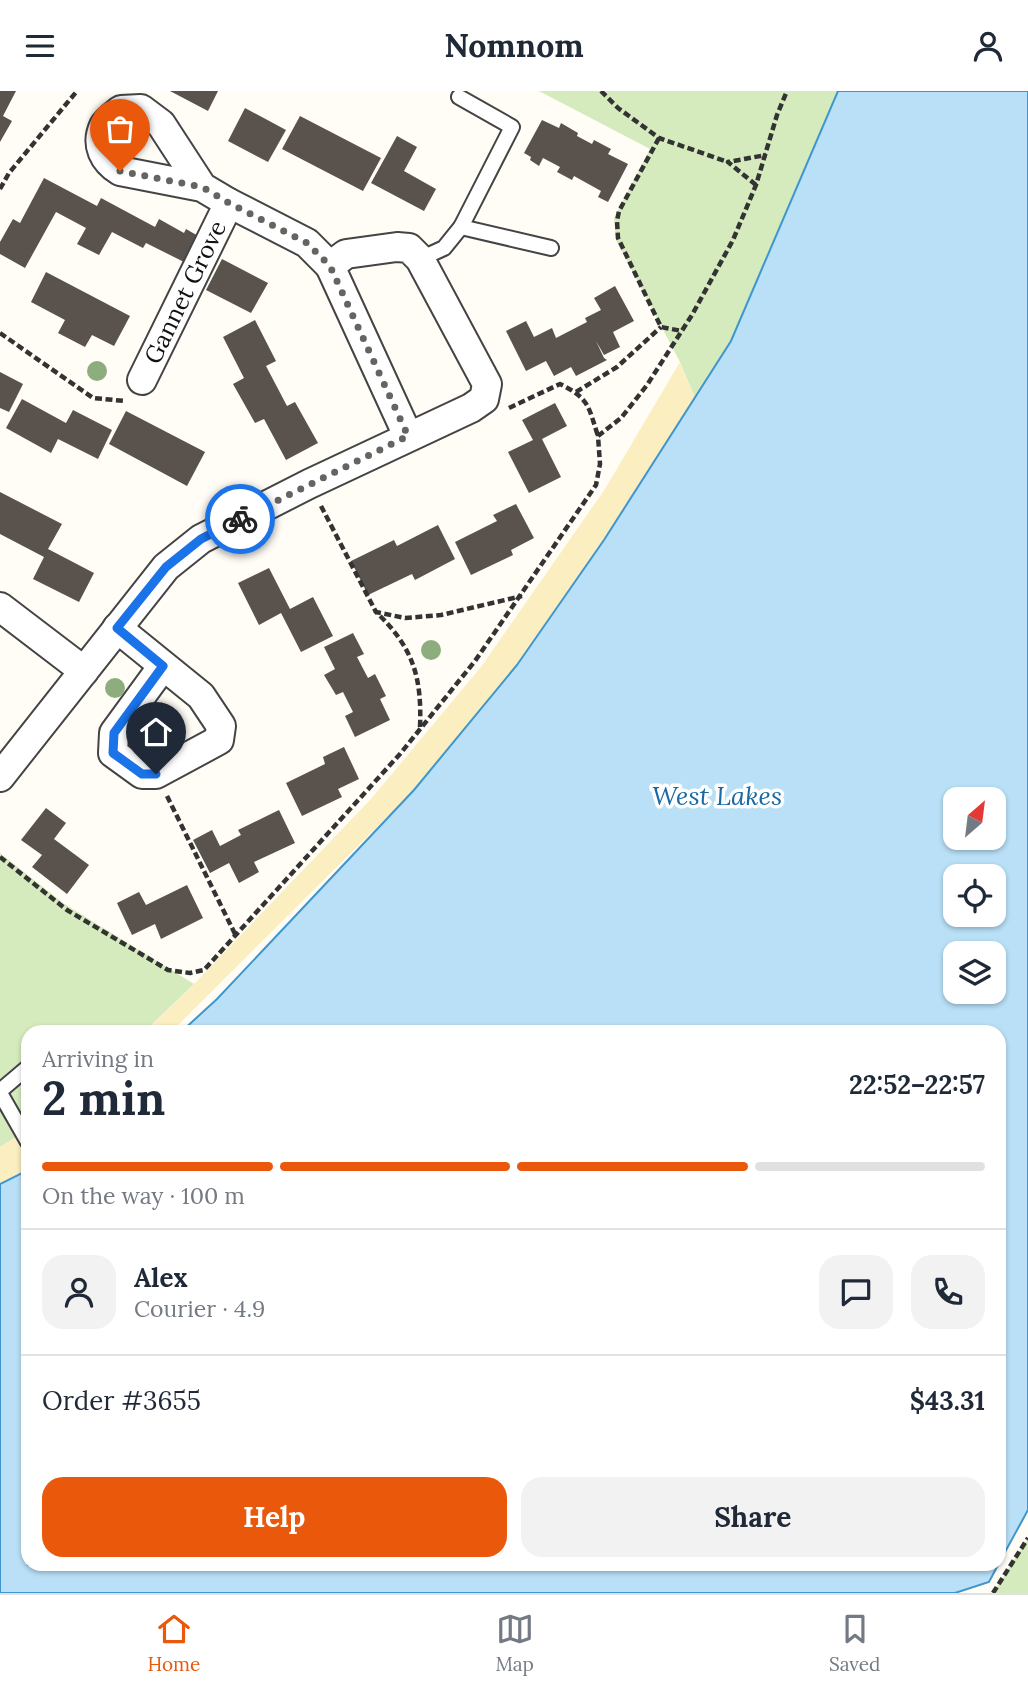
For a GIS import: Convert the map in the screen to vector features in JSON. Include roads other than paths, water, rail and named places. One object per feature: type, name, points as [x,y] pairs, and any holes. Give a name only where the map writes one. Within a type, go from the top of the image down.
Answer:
[{"type":"street","name":"Gannet Grove","points":[[202,187],[307,243],[330,266]]},
{"type":"street","name":"Gannet Grove","points":[[134,391],[229,203]]},
{"type":"street","points":[[0,777],[166,567],[201,539],[309,484],[471,408],[484,399],[487,384],[421,259],[409,248],[397,247],[346,254],[330,266],[408,436]]},
{"type":"street","points":[[0,607],[84,671]]},
{"type":"street","points":[[117,628],[201,696],[221,726],[219,740],[156,774],[142,774],[113,753],[114,733],[163,666]]},
{"type":"lane","points":[[421,259],[443,248],[461,227],[512,127],[459,97]]},
{"type":"lane","points":[[461,227],[551,248]]},
{"type":"lane","points":[[21,1073],[0,1092],[21,1130]]},
{"type":"water","name":"West Lakes","points":[[838,91],[1028,91],[1028,1510],[1006,1550],[1006,1025],[189,1025],[217,999],[414,790],[517,665],[604,540],[731,341]]},
{"type":"water","points":[[21,1174],[21,1571],[995,1571],[989,1582],[955,1593],[0,1593],[0,1184]]}]
